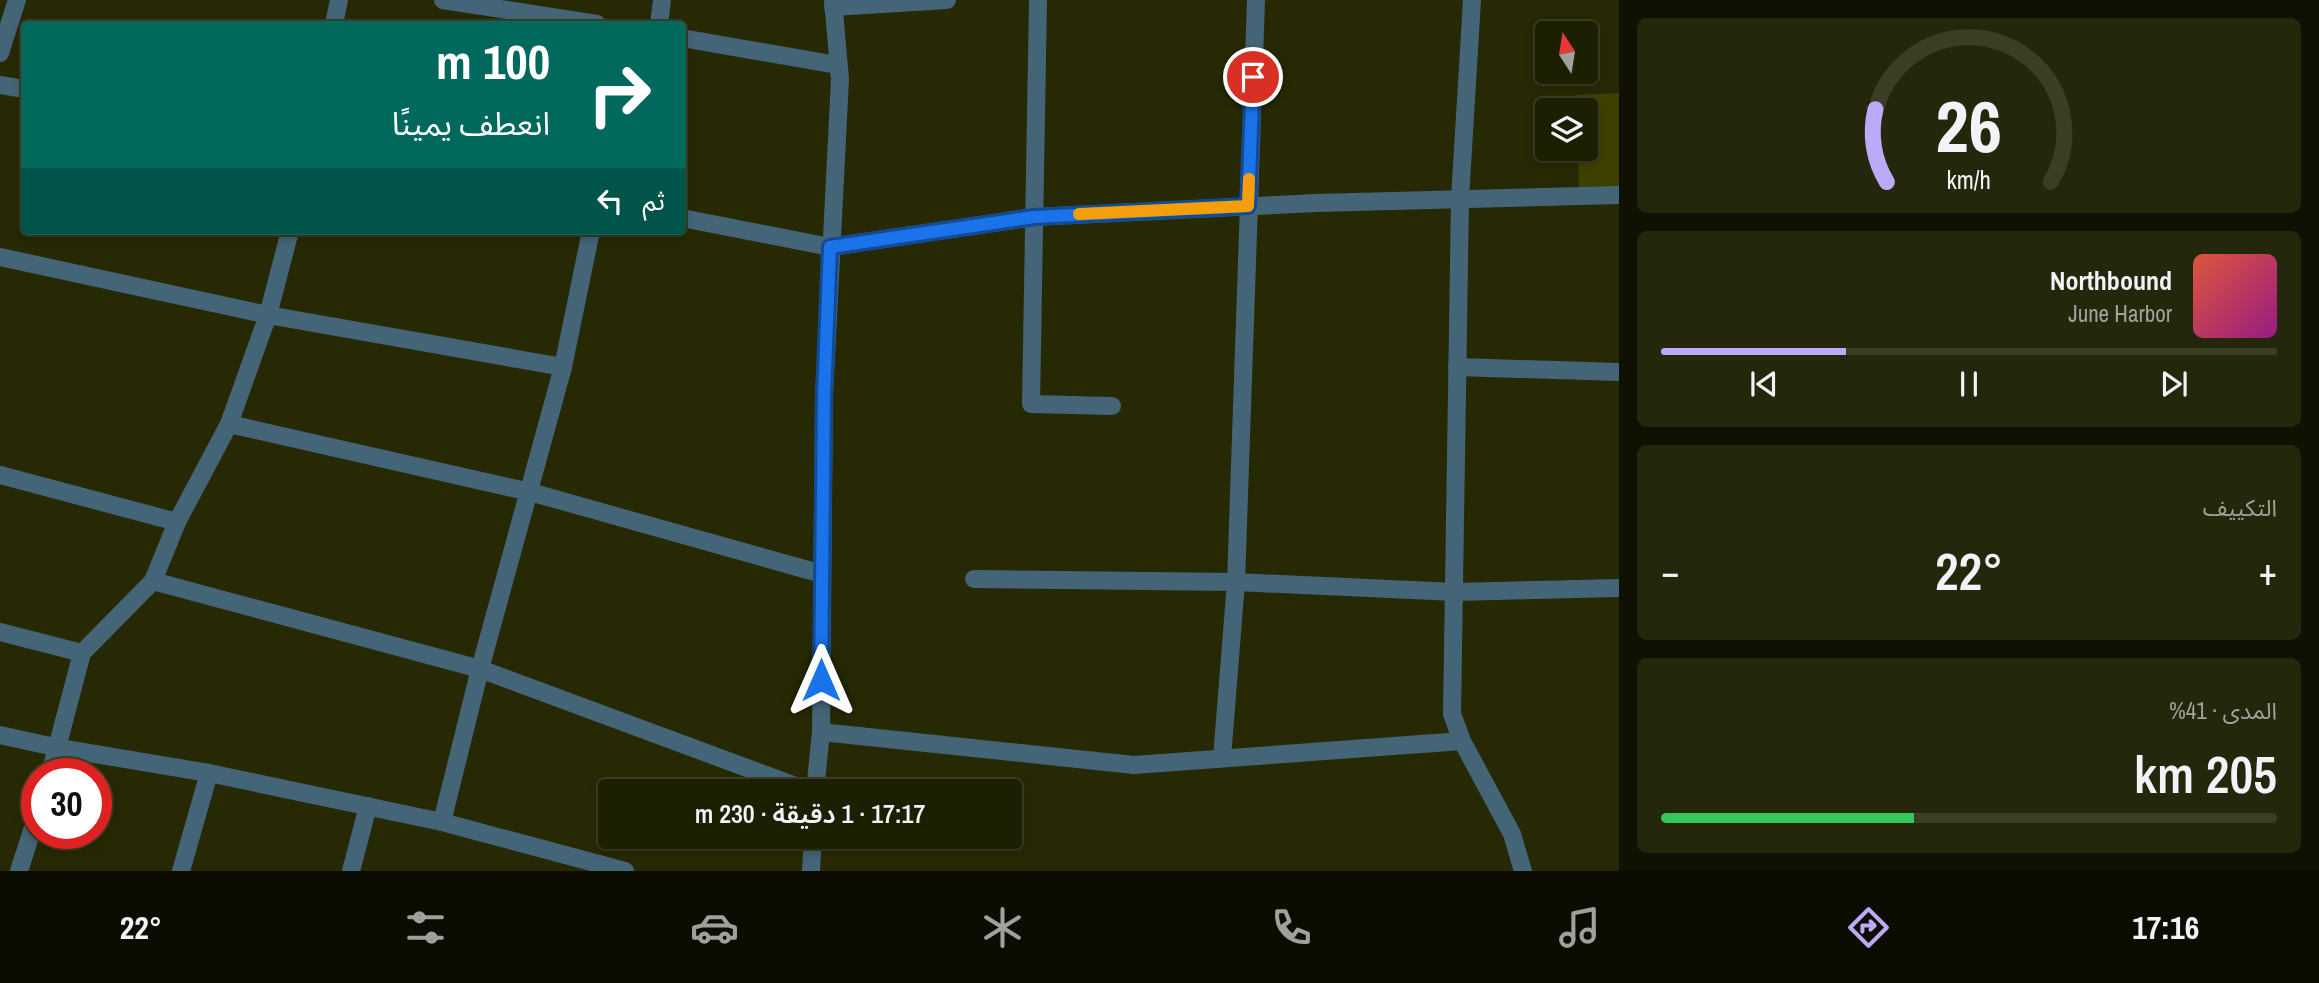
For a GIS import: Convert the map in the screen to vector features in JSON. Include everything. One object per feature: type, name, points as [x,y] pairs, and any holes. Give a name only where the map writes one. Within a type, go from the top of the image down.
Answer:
[{"type":"street","points":[[0,53],[17,0]]},
{"type":"street","points":[[335,21],[339,0]]},
{"type":"street","points":[[443,0],[578,21]]},
{"type":"street","points":[[659,21],[662,0]]},
{"type":"street","points":[[816,779],[821,732],[824,396],[840,79],[833,3],[947,0]]},
{"type":"street","points":[[1038,0],[1031,404],[1112,406]]},
{"type":"street","points":[[1222,758],[1236,582],[1255,0]]},
{"type":"street","points":[[1472,0],[1460,199],[1452,714],[1462,741],[1513,834],[1523,871]]},
{"type":"street","points":[[686,39],[837,65]]},
{"type":"street","points":[[0,85],[21,88]]},
{"type":"street","points":[[686,219],[830,247],[1034,217],[1248,206],[1619,195]]},
{"type":"street","points":[[56,758],[82,653],[153,581],[177,522],[229,424],[268,315],[288,235]]},
{"type":"street","points":[[442,822],[480,669],[563,367],[590,235]]},
{"type":"street","points":[[0,257],[268,315],[563,367]]},
{"type":"street","points":[[1457,367],[1619,372]]},
{"type":"street","points":[[229,424],[530,492],[822,574]]},
{"type":"street","points":[[0,475],[177,522]]},
{"type":"street","points":[[974,579],[1236,582],[1455,592],[1619,588]]},
{"type":"street","points":[[153,581],[480,669],[777,779]]},
{"type":"street","points":[[0,632],[82,653]]},
{"type":"street","points":[[821,732],[1134,765],[1462,741]]},
{"type":"street","points":[[0,735],[59,748],[209,773],[442,822],[625,871]]},
{"type":"street","points":[[181,871],[209,773]]},
{"type":"street","points":[[351,871],[368,806]]},
{"type":"street","points":[[19,871],[26,849]]},
{"type":"street","points":[[811,871],[812,849]]},
{"type":"shaded area","points":[[1619,93],[1619,187],[1579,189],[1578,161],[1598,161],[1598,98],[1576,98],[1576,95]]},
{"type":"slow traffic","points":[[1079,214],[1248,206],[1249,179]]},
{"type":"route","points":[[821,680],[824,396],[830,247],[1034,217],[1248,206],[1253,77]]}]
